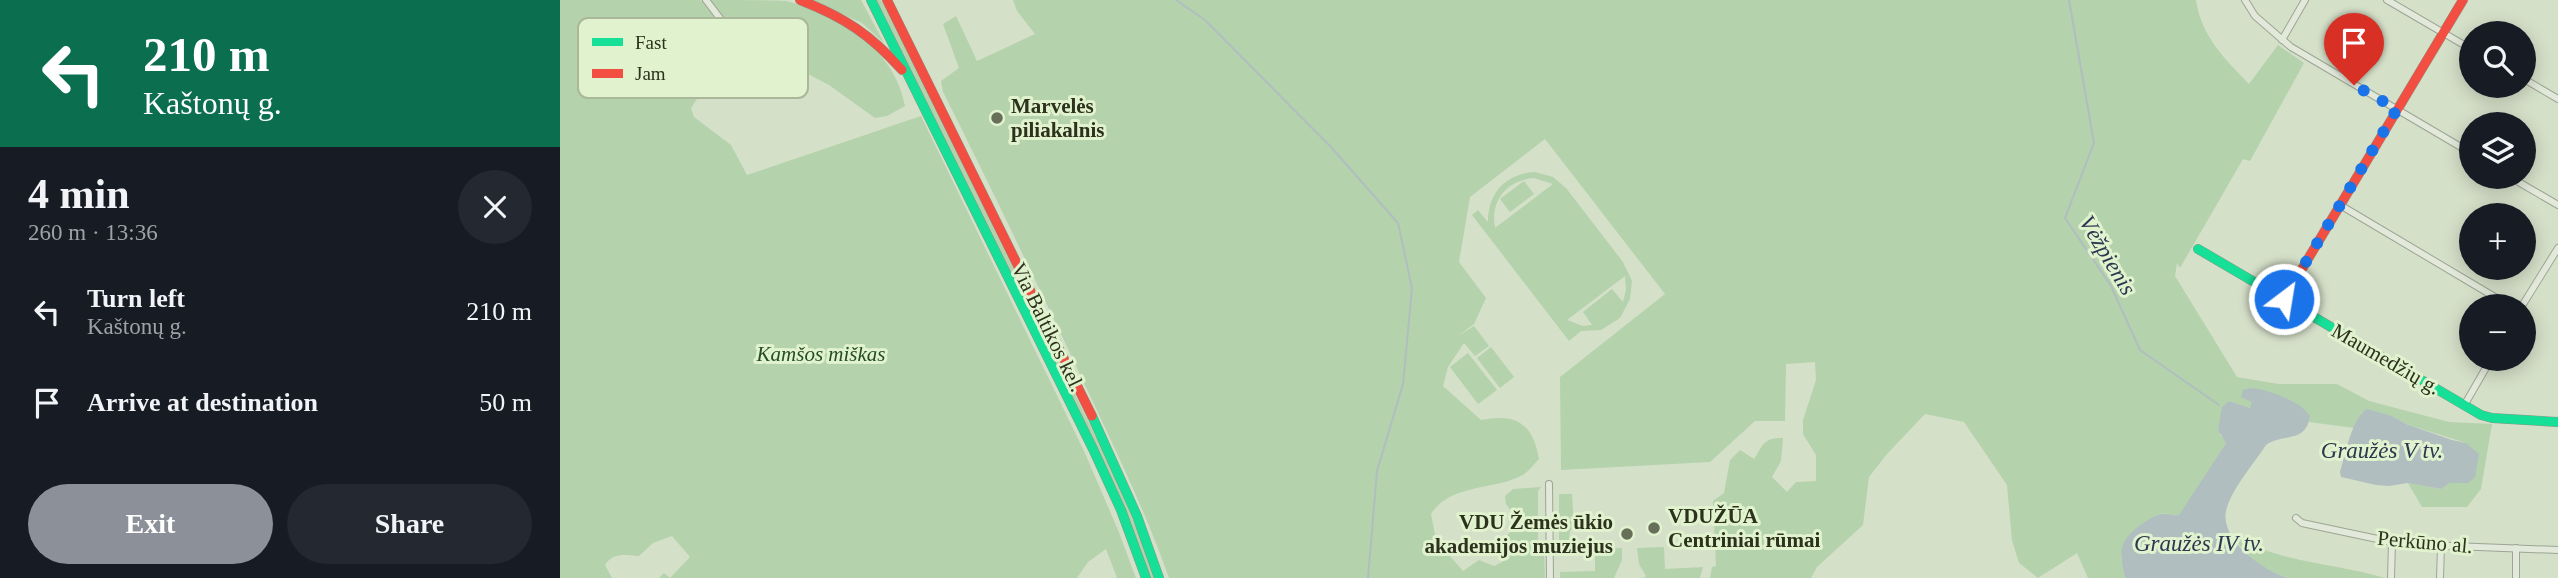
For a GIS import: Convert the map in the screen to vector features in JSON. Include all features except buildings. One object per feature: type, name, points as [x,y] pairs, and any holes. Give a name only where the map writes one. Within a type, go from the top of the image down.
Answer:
[{"type":"main road","points":[[800,0],[843,17],[866,32],[915,85]]},
{"type":"main road","name":"Via Baltikos kel.","points":[[871,0],[1093,449],[1121,510],[1146,578]]},
{"type":"main road","points":[[887,0],[907,38]]},
{"type":"main road","points":[[895,0],[907,38]]},
{"type":"main road","points":[[2284,299],[2463,0]]},
{"type":"main road","name":"Via Baltikos kel.","points":[[907,38],[1106,445],[1137,516],[1159,578]]},
{"type":"main road","name":"Maumedžių g.","points":[[2198,249],[2481,415],[2558,422]]},
{"type":"street","points":[[706,0],[720,18]]},
{"type":"street","points":[[2245,0],[2255,16],[2311,61],[2459,146]]},
{"type":"street","points":[[2282,40],[2305,0]]},
{"type":"street","points":[[2388,0],[2459,42]]},
{"type":"street","points":[[2536,86],[2558,99]]},
{"type":"street","points":[[2531,189],[2558,205]]},
{"type":"street","points":[[2340,205],[2490,294]]},
{"type":"street","points":[[2529,294],[2558,248]]},
{"type":"street","points":[[2465,404],[2484,371]]},
{"type":"street","points":[[1549,484],[1550,578]]},
{"type":"street","name":"Perkūno al.","points":[[2296,518],[2302,523],[2392,542],[2558,550]]},
{"type":"street","points":[[2391,578],[2392,542]]},
{"type":"street","points":[[2440,578],[2441,546]]},
{"type":"street","points":[[2516,548],[2516,578]]},
{"type":"green space","name":"Kamšos miškas","points":[[560,0],[701,0],[715,18],[578,18],[578,98],[698,98],[691,108],[694,117],[731,145],[747,175],[921,116],[1084,451],[1136,578],[1117,578],[1106,549],[1088,562],[1077,578],[670,578],[690,557],[672,536],[653,543],[639,556],[620,555],[612,558],[605,565],[612,578],[560,578]]},
{"type":"green space","points":[[710,0],[786,1],[826,15],[862,37],[877,51],[890,68],[905,106],[887,116],[875,118],[829,85],[808,74],[808,18],[723,18]]},
{"type":"green space","points":[[810,0],[861,0],[884,43],[862,23]]},
{"type":"green space","points":[[876,0],[881,0],[899,34],[1107,460],[1154,578],[1149,578],[1077,406]]},
{"type":"green space","points":[[1013,0],[2196,0],[2209,36],[2249,84],[2278,45],[2304,63],[2250,161],[2243,159],[2180,268],[2177,263],[2175,276],[2237,377],[2279,384],[2337,384],[2369,401],[2449,422],[2492,424],[2481,489],[2467,507],[2422,507],[2408,483],[2441,489],[2450,483],[2468,483],[2466,443],[2406,424],[2392,416],[2362,412],[2354,428],[2309,422],[2310,416],[2253,402],[2250,408],[2229,401],[2220,435],[2226,443],[2179,516],[2164,513],[2121,557],[2125,578],[2088,578],[2077,553],[2038,578],[2019,563],[2012,540],[2007,485],[1964,422],[1925,414],[1869,477],[1863,525],[1817,567],[1811,578],[1710,578],[1712,567],[1716,566],[1713,501],[1724,493],[1730,460],[1740,450],[1754,459],[1767,441],[1783,438],[1781,461],[1772,477],[1787,492],[1796,482],[1816,481],[1816,455],[1803,434],[1803,420],[1816,380],[1815,362],[1786,364],[1785,421],[1755,421],[1710,462],[1561,470],[1560,377],[1665,294],[1545,139],[1470,197],[1459,262],[1486,298],[1474,324],[1458,336],[1474,326],[1489,346],[1475,356],[1464,343],[1448,367],[1443,386],[1481,420],[1504,418],[1521,423],[1532,437],[1539,459],[1523,475],[1461,492],[1439,504],[1431,514],[1436,540],[1463,571],[1479,560],[1494,566],[1507,556],[1504,539],[1510,532],[1507,527],[1516,517],[1506,504],[1505,496],[1513,489],[1541,487],[1538,491],[1538,551],[1544,551],[1545,578],[1169,578],[1110,438],[943,92],[941,81],[959,68],[943,24],[956,16],[977,61],[1035,34],[1017,11]]},
{"type":"green space","points":[[1535,172],[1553,177],[1566,188],[1623,262],[1632,281],[1630,299],[1620,318],[1601,330],[1581,331],[1569,341],[1472,215],[1478,210],[1488,222],[1491,202],[1500,187],[1524,174]],"holes":[[[1534,178],[1553,184],[1495,228],[1495,209],[1502,194],[1515,183]],[[1625,276],[1623,302],[1612,289],[1583,312],[1592,325],[1583,326],[1567,320]]]},
{"type":"green space","points":[[1524,181],[1534,194],[1510,212],[1500,199]]},
{"type":"green space","points":[[1491,347],[1514,377],[1500,388],[1477,358]]},
{"type":"green space","points":[[1468,353],[1497,390],[1478,404],[1450,367]]},
{"type":"green space","points":[[1559,494],[1572,494],[1574,527],[1570,531],[1569,540],[1585,543],[1586,551],[1559,552]]},
{"type":"green space","points":[[2233,535],[2288,557],[2385,578],[2289,578],[2257,562],[2243,550]]},
{"type":"green space","points":[[1664,547],[1665,569],[1703,567],[1700,578],[1644,578],[1646,576],[1639,564],[1637,548]]},
{"type":"green space","points":[[1622,548],[1622,560],[1614,578],[1560,578],[1560,572],[1595,571],[1595,549]]},
{"type":"water","name":"Graužės IV tv.","points":[[2250,388],[2283,397],[2299,405],[2310,416],[2304,431],[2266,445],[2238,486],[2226,511],[2230,533],[2246,553],[2268,569],[2289,578],[2125,578],[2121,554],[2124,541],[2144,522],[2154,517],[2165,514],[2179,515],[2226,443],[2218,430],[2222,407],[2229,401],[2250,408],[2252,402],[2241,397],[2243,390]]},
{"type":"water","name":"Graužės V tv.","points":[[2367,409],[2466,443],[2479,454],[2475,477],[2468,483],[2450,483],[2441,489],[2408,483],[2376,485],[2341,477],[2340,472],[2353,428]]},
{"type":"waterway","points":[[1176,0],[1205,20],[1330,146],[1398,223],[1412,288],[1403,384],[1377,471],[1368,578]]},
{"type":"waterway","name":"Vėžpienis","points":[[2069,0],[2094,143],[2065,218],[2111,286],[2140,350],[2219,405]]},
{"type":"traffic: fast","points":[[871,0],[1093,449],[1121,510],[1146,578]]},
{"type":"traffic: fast","points":[[2198,249],[2481,415],[2558,422]]},
{"type":"traffic: fast","points":[[1092,416],[1137,516],[1159,578]]},
{"type":"traffic: jam","points":[[800,0],[856,28],[902,70]]},
{"type":"traffic: jam","points":[[887,0],[1092,416]]},
{"type":"traffic: jam","points":[[2284,299],[2463,0]]},
{"type":"place","name":"Marvelės piliakalnis","points":[[997,118]]},
{"type":"place","name":"VDUŽŪA Centriniai rūmai","points":[[1654,528]]},
{"type":"place","name":"VDU Žemės ūkio akademijos muziejus","points":[[1627,534]]},
{"type":"route","points":[[2284,299],[2397,109],[2354,85]]}]
